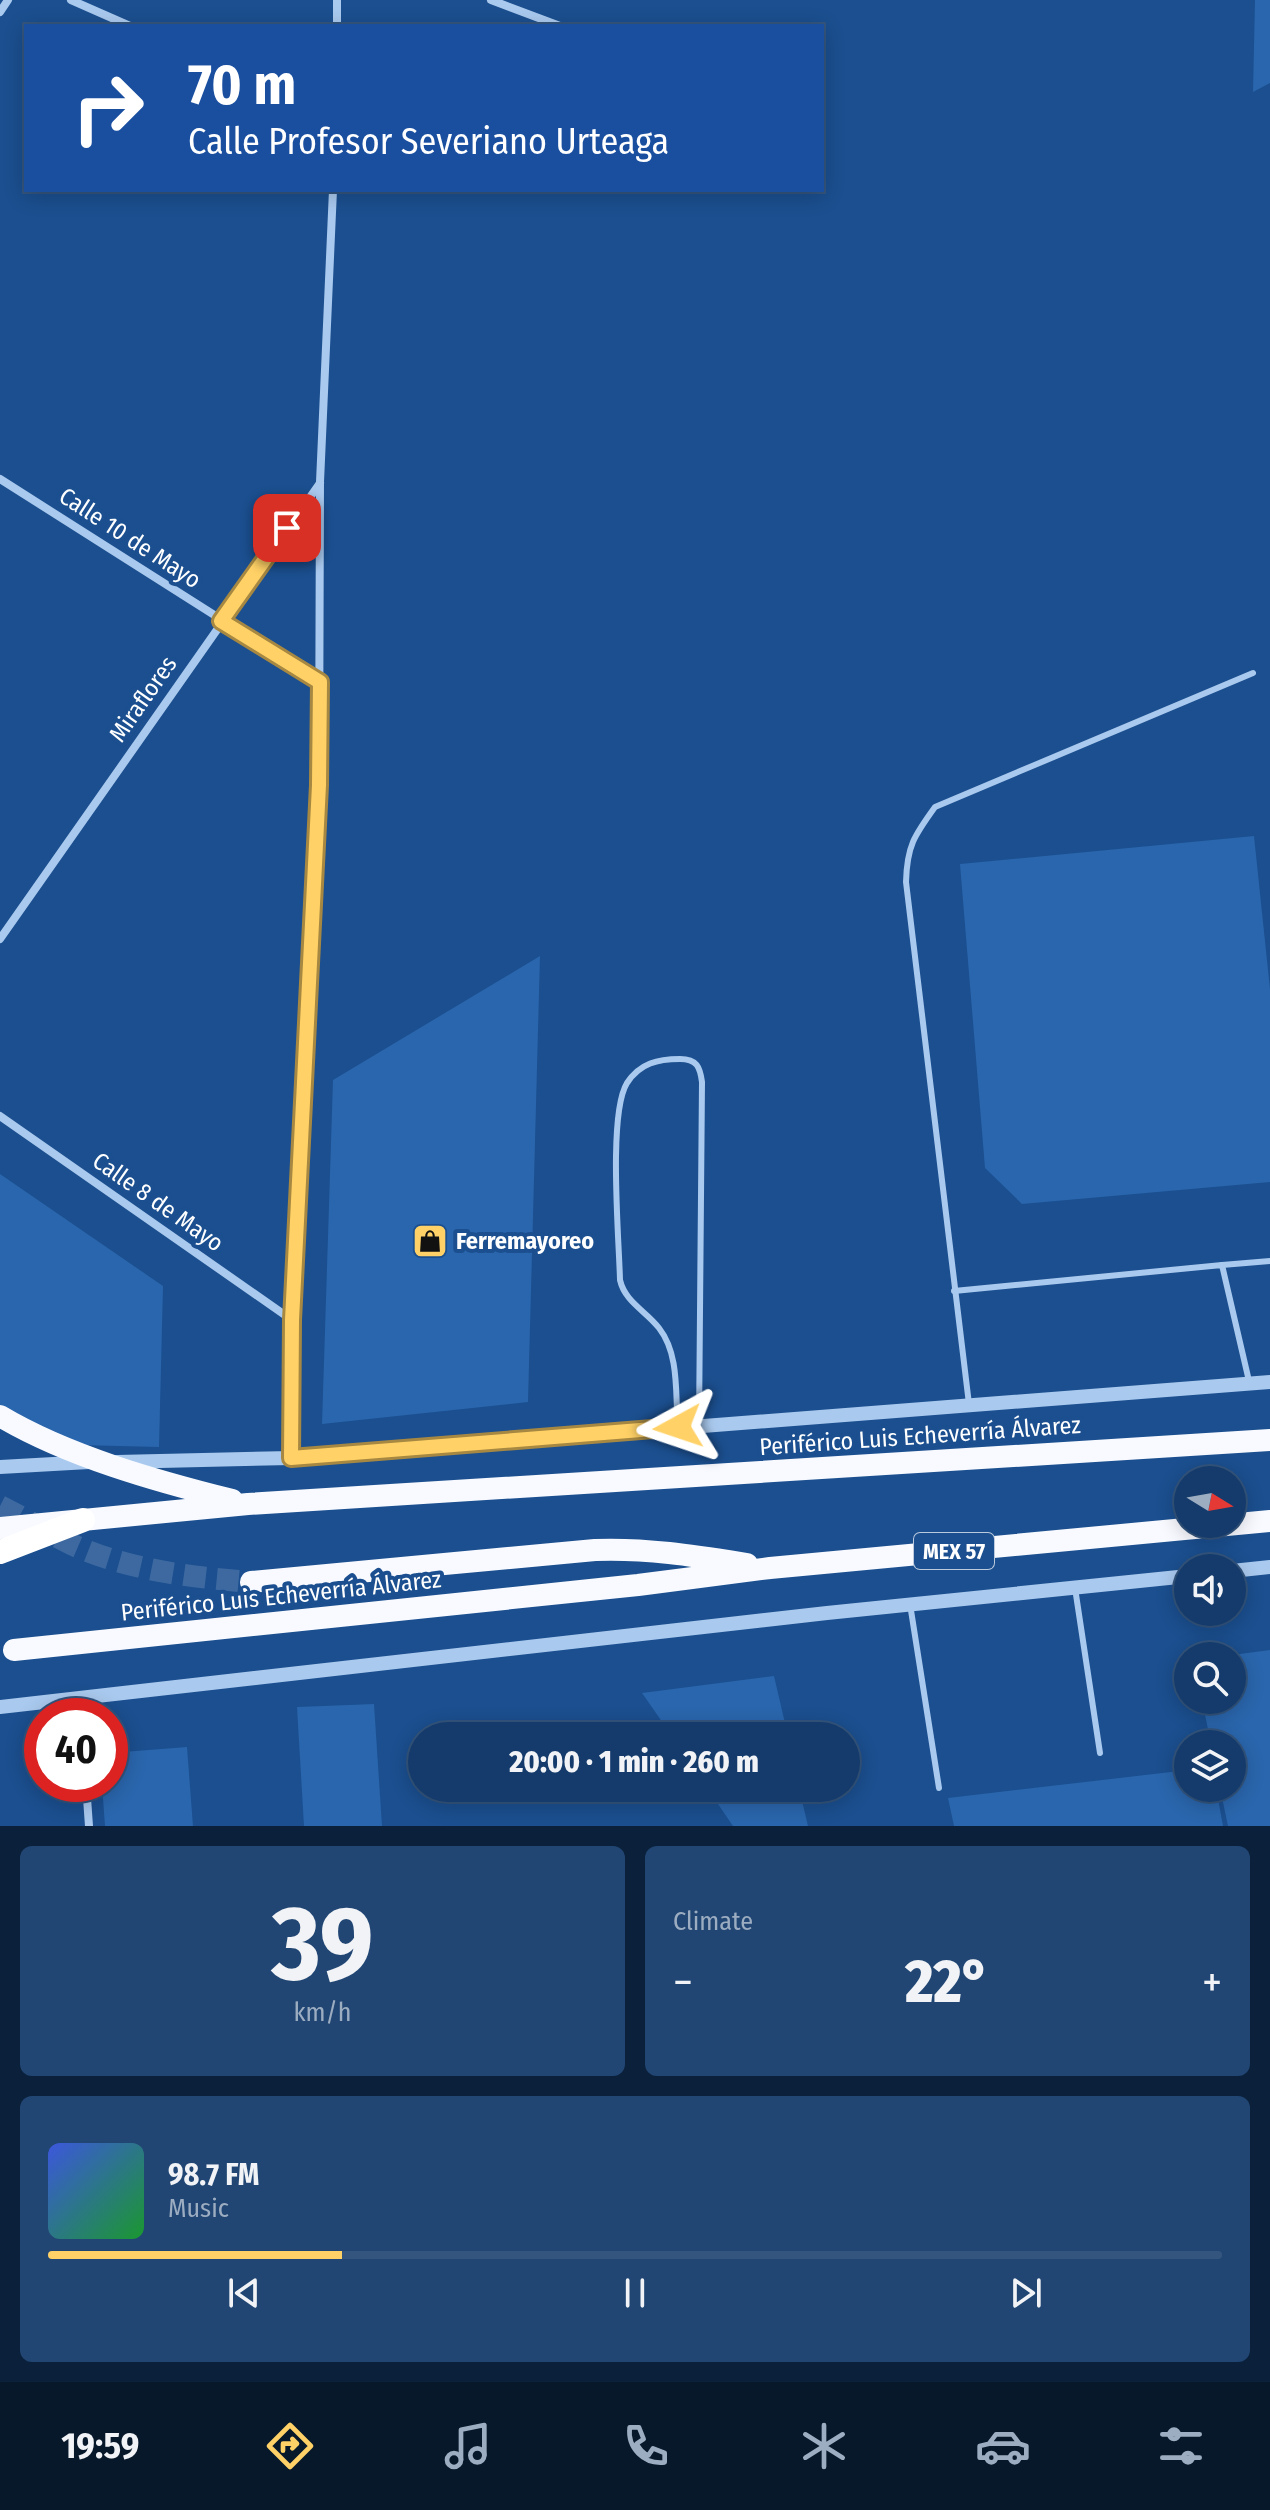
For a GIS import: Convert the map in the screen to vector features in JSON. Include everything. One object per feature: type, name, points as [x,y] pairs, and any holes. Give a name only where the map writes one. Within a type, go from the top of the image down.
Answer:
[{"type":"highway","points":[[0,1416],[23,1430],[132,1473],[248,1504]]},
{"type":"highway","name":"Periférico Luis Echeverría Álvarez","points":[[0,1528],[248,1504],[1270,1440]]},
{"type":"highway","points":[[0,1552],[83,1520]]},
{"type":"highway","name":"Periférico Luis Echeverría Álvarez","points":[[16,1651],[770,1568],[1270,1521]]},
{"type":"highway","points":[[251,1582],[606,1549],[674,1552],[770,1568]]},
{"type":"street","points":[[0,12],[8,0]]},
{"type":"street","points":[[71,0],[125,24]]},
{"type":"street","points":[[337,0],[337,24]]},
{"type":"street","points":[[491,0],[555,24]]},
{"type":"street","points":[[291,1458],[292,1320],[319,785],[320,482],[333,192]]},
{"type":"street","name":"Calle 10 de Mayo","points":[[0,479],[320,682]]},
{"type":"street","name":"Miraflores","points":[[0,939],[320,482]]},
{"type":"street","name":"Calle 8 de Mayo","points":[[0,1116],[292,1320]]},
{"type":"street","points":[[0,1467],[291,1458],[1270,1382]]},
{"type":"street","points":[[1246,1570],[1270,1567]]},
{"type":"street","points":[[79,1698],[910,1604],[1174,1577]]},
{"type":"street","points":[[0,1707],[24,1704]]},
{"type":"street","points":[[87,1802],[89,1826]]},
{"type":"lane","points":[[969,1404],[906,882],[906,856],[919,829],[935,807],[1253,673]]},
{"type":"lane","points":[[678,1427],[673,1358],[669,1345],[659,1328],[627,1297],[620,1280],[616,1154],[620,1108],[625,1085],[638,1070],[654,1060],[685,1059],[695,1062],[700,1068],[702,1082],[699,1426]]},
{"type":"lane","points":[[954,1291],[1270,1261]]},
{"type":"lane","points":[[1222,1265],[1249,1383]]},
{"type":"lane","points":[[1075,1588],[1100,1753]]},
{"type":"lane","points":[[910,1604],[939,1788]]},
{"type":"building","points":[[1255,0],[1270,0],[1270,83],[1253,92]]},
{"type":"building","points":[[1254,836],[1270,989],[1270,1182],[1022,1204],[985,1168],[960,864]]},
{"type":"building","name":"Ferremayoreo","points":[[540,956],[528,1402],[322,1424],[333,1080]]},
{"type":"building","points":[[0,1174],[163,1286],[159,1447],[79,1445],[0,1411]]},
{"type":"building","points":[[1270,1650],[1270,1826],[1228,1826],[1223,1802],[1246,1802],[1246,1730],[1208,1730],[1205,1714],[1246,1714],[1246,1653]]},
{"type":"building","points":[[774,1676],[785,1722],[662,1722],[642,1693]]},
{"type":"building","points":[[374,1704],[382,1826],[304,1826],[297,1707]]},
{"type":"building","points":[[187,1747],[193,1826],[105,1826],[103,1802],[128,1802],[128,1752]]},
{"type":"building","points":[[1174,1772],[1174,1802],[1219,1802],[1223,1826],[954,1826],[948,1798]]},
{"type":"building","points":[[717,1802],[802,1802],[808,1826],[733,1826]]},
{"type":"tunnel","points":[[0,1506],[71,1544],[114,1560],[182,1575],[251,1582]]},
{"type":"place","name":"Ferremayoreo","points":[[430,1241]]},
{"type":"route","points":[[287,528],[221,621],[320,682],[319,785],[292,1320],[291,1458],[678,1427]]}]
